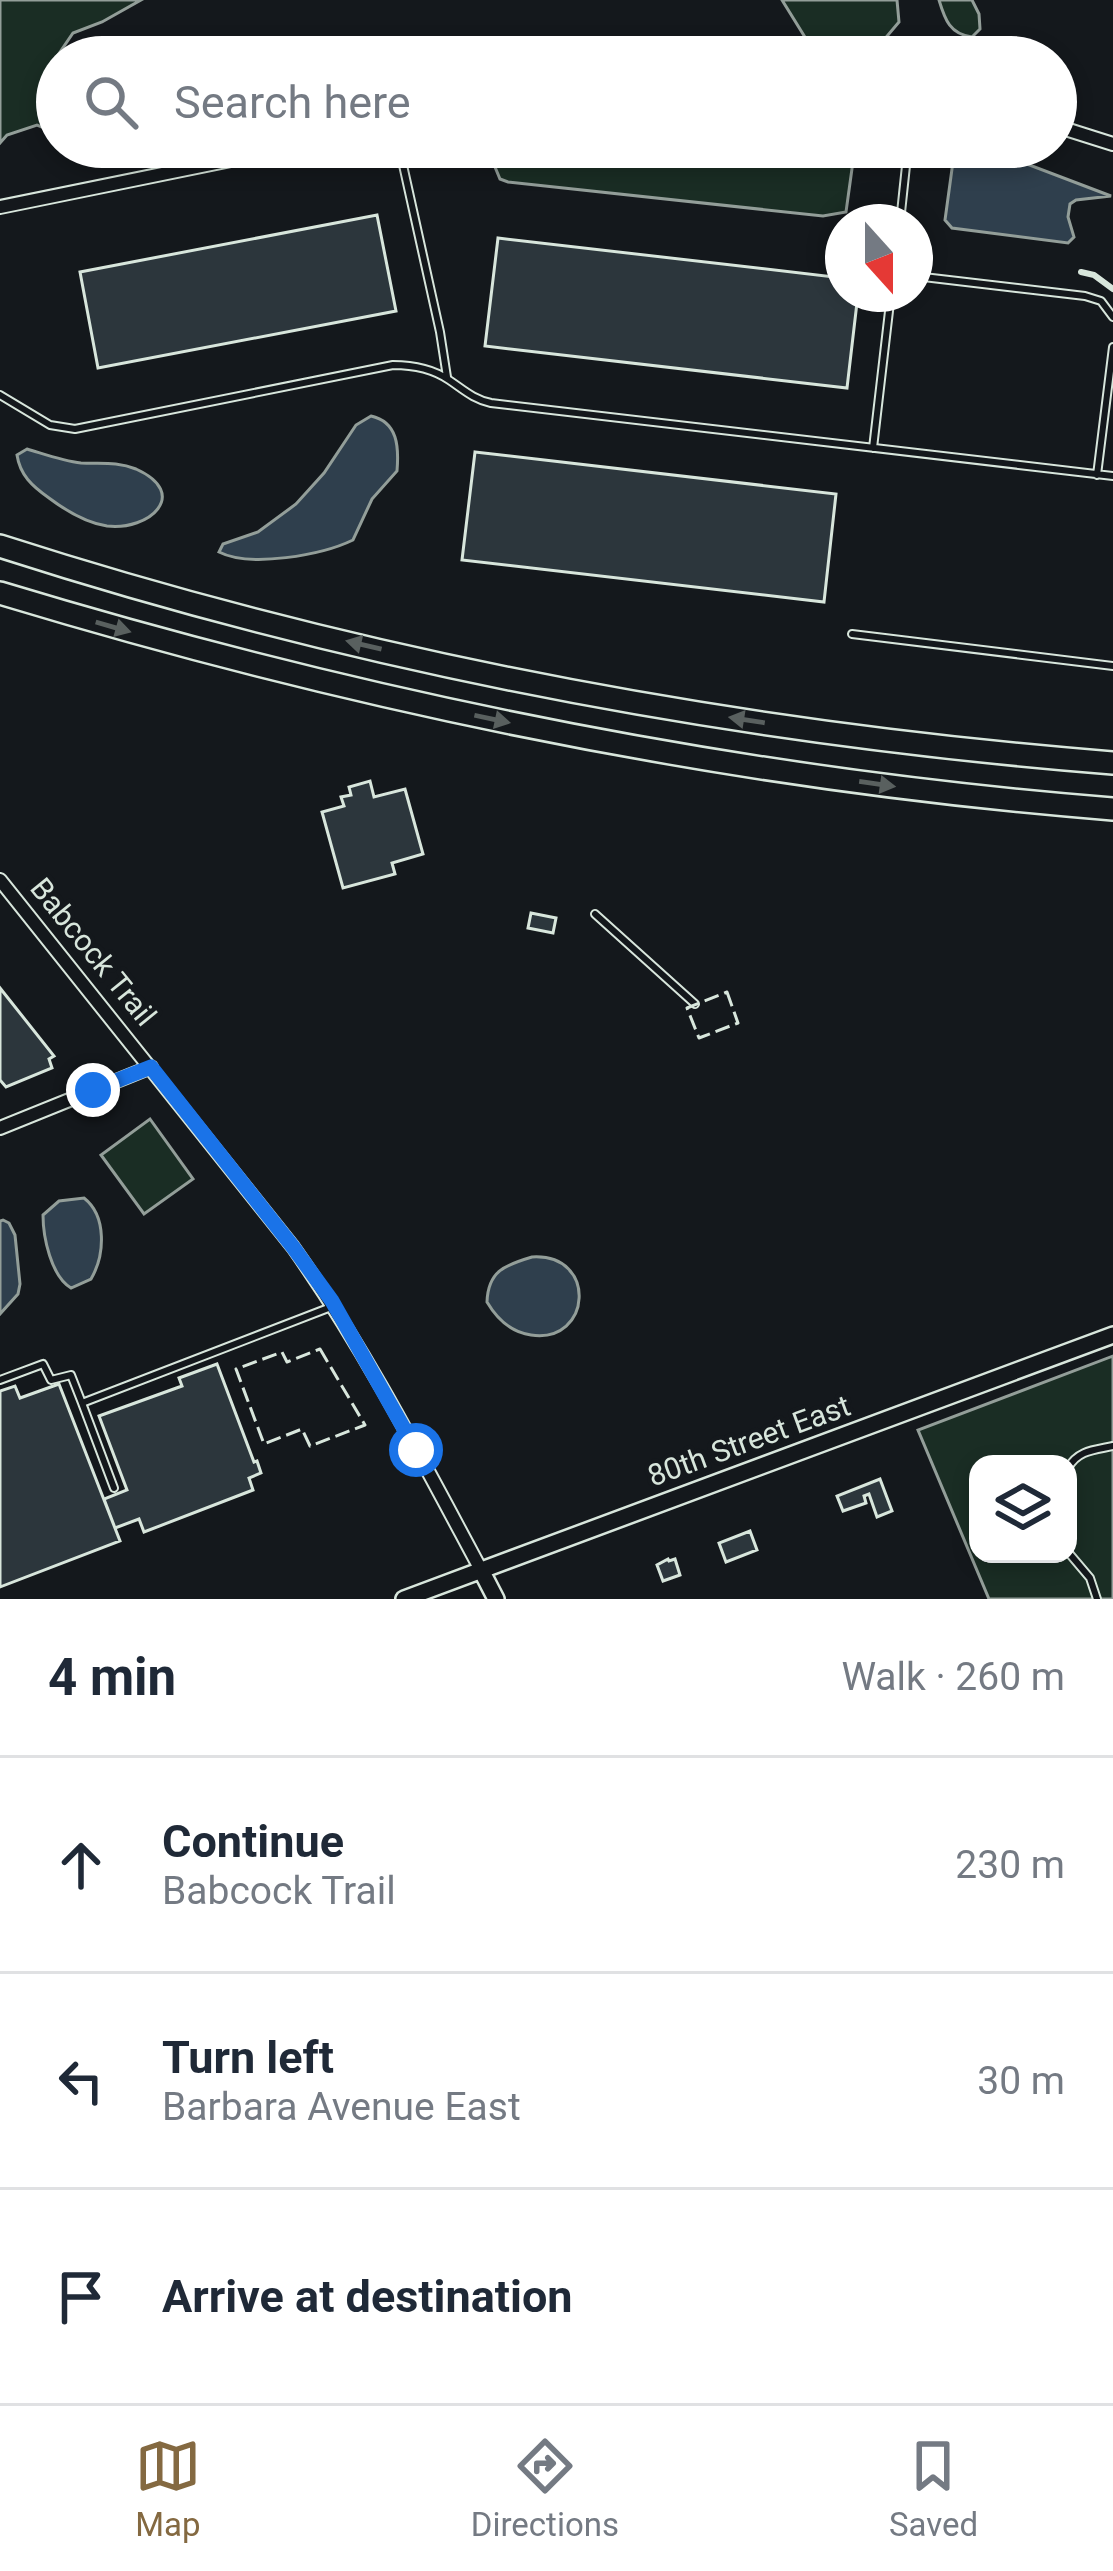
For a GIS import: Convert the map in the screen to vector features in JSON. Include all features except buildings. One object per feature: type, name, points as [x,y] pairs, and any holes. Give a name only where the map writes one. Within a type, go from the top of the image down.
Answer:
[{"type":"highway","points":[[5,547],[122,584],[302,631],[570,690],[845,735],[1113,764]]},
{"type":"highway","points":[[1,594],[315,681],[623,745],[905,788],[1113,809]]},
{"type":"street","points":[[1077,133],[1113,144]]},
{"type":"street","points":[[0,207],[192,168]]},
{"type":"street","name":"Babcock Trail","points":[[0,880],[280,1231],[334,1306],[496,1599]]},
{"type":"street","points":[[0,1127],[151,1067]]},
{"type":"street","name":"80th Street East","points":[[404,1599],[1113,1335]]},
{"type":"lane","points":[[404,168],[447,377]]},
{"type":"lane","points":[[902,204],[906,168]]},
{"type":"lane","points":[[933,278],[1085,296],[1101,301],[1113,317]]},
{"type":"lane","points":[[873,448],[889,312]]},
{"type":"lane","points":[[1097,475],[1113,347]]},
{"type":"lane","points":[[0,394],[50,425],[75,429],[409,365],[447,377],[463,392],[491,403],[1113,476]]},
{"type":"lane","points":[[852,634],[1113,666]]},
{"type":"lane","points":[[596,914],[695,1004]]},
{"type":"lane","points":[[82,1403],[334,1306]]},
{"type":"lane","points":[[0,1380],[43,1364],[50,1380],[71,1375],[114,1488]]},
{"type":"lane","points":[[1077,1458],[1088,1450],[1113,1446]]},
{"type":"lane","points":[[1077,1563],[1090,1578],[1097,1599]]},
{"type":"green space","points":[[0,0],[141,0],[71,36],[36,36],[36,125],[7,135],[0,143]]},
{"type":"green space","points":[[782,0],[897,0],[899,22],[887,36],[804,36]]},
{"type":"green space","points":[[939,0],[972,0],[980,29],[968,36],[958,33],[946,20]]},
{"type":"green space","points":[[495,168],[852,168],[847,204],[825,204],[823,216],[500,179]]},
{"type":"green space","points":[[150,1119],[193,1179],[144,1214],[101,1155]]},
{"type":"green space","points":[[1113,1356],[1113,1599],[989,1599],[974,1563],[1077,1563],[1077,1455],[969,1455],[969,1551],[918,1430]]},
{"type":"water","points":[[952,168],[1037,168],[1111,196],[1070,204],[1074,237],[1068,243],[952,228],[945,220]]},
{"type":"water","points":[[371,416],[392,430],[397,471],[372,499],[353,540],[286,558],[249,559],[219,552],[223,544],[258,532],[296,504],[356,425]]},
{"type":"water","points":[[27,449],[74,462],[136,469],[161,489],[158,509],[123,526],[91,522],[62,507],[28,480],[17,455]]},
{"type":"water","points":[[84,1198],[97,1215],[101,1248],[91,1279],[71,1288],[53,1265],[43,1215],[59,1201]]},
{"type":"water","points":[[0,1221],[15,1235],[20,1284],[18,1294],[0,1314]]},
{"type":"water","points":[[532,1257],[553,1260],[577,1282],[576,1313],[551,1334],[517,1331],[487,1302],[491,1283],[500,1271]]},
{"type":"fence","points":[[727,992],[738,1023],[699,1038],[687,1008],[727,992]]},
{"type":"fence","points":[[320,1349],[365,1425],[310,1446],[302,1429],[264,1444],[236,1369],[282,1352],[287,1362],[320,1349]]},
{"type":"wall","points":[[1081,272],[1113,289]]},
{"type":"route","points":[[93,1090],[151,1067],[332,1301],[416,1450]]}]
